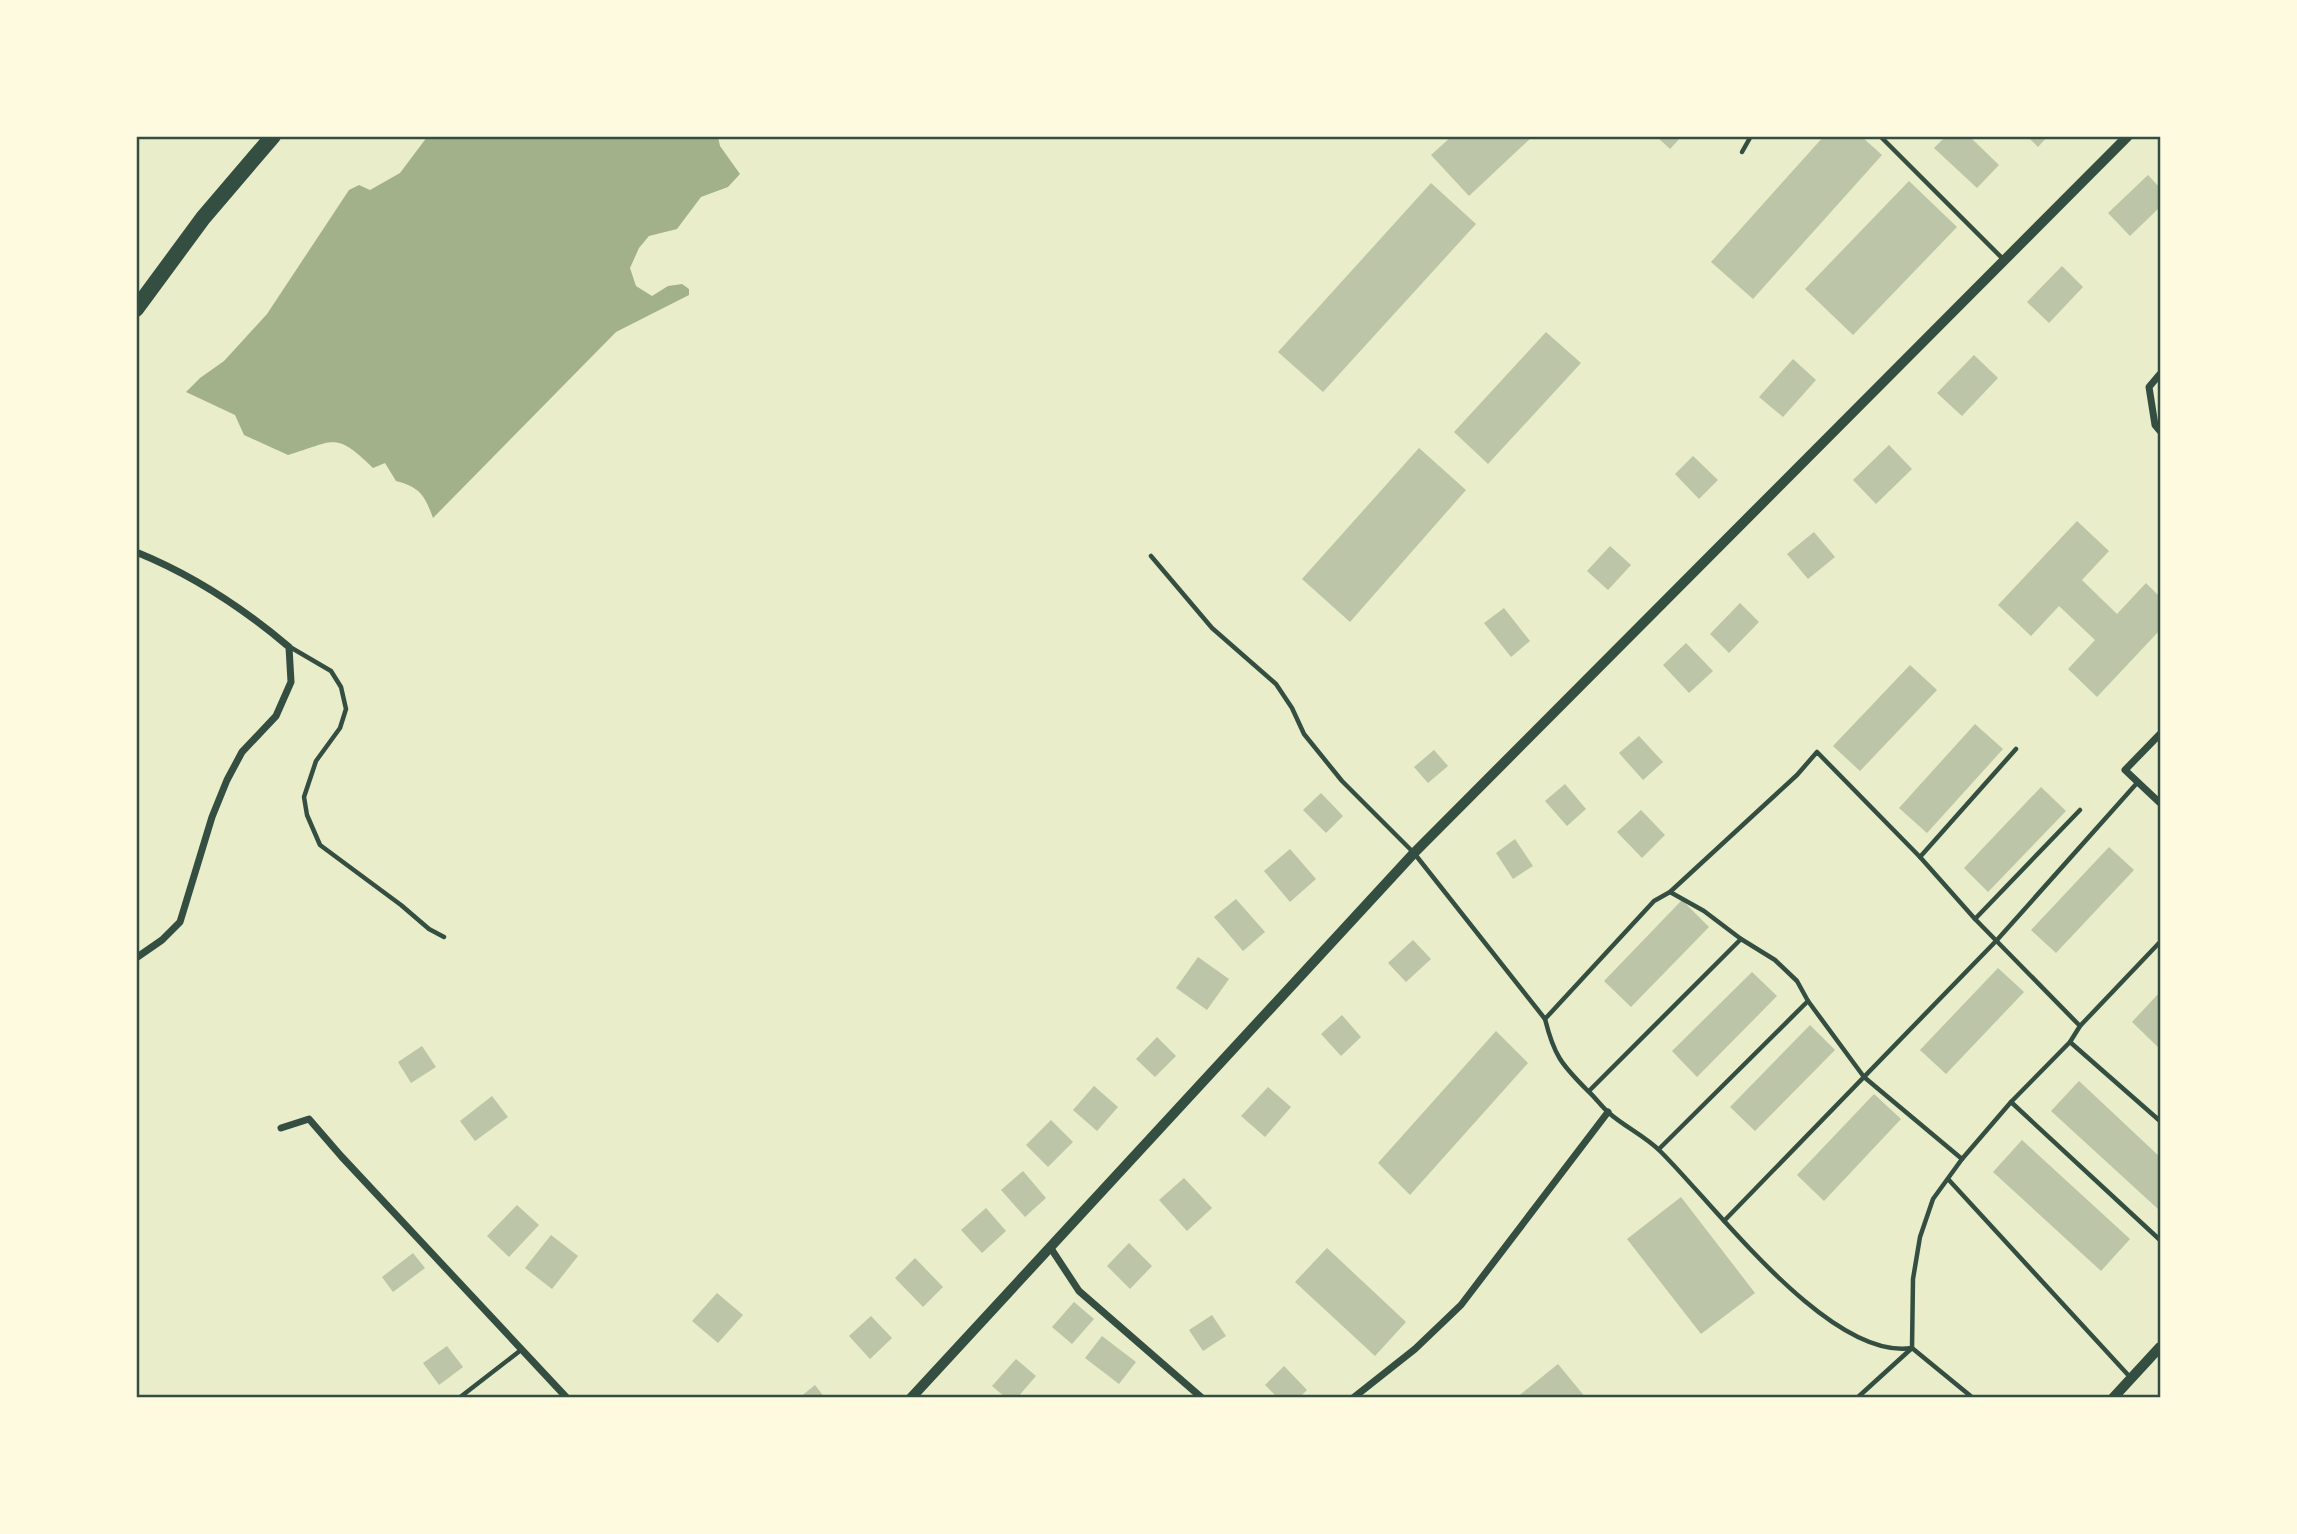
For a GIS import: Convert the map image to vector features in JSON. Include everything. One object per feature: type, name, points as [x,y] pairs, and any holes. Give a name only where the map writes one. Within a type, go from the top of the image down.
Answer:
[{"type":"highway","points":[[136,309],[204,218],[273,136]]},
{"type":"street","points":[[911,1398],[1414,853],[2128,136]]},
{"type":"street","points":[[2161,374],[2149,387],[2155,425],[2161,431]]},
{"type":"street","points":[[136,552],[199,581],[255,618],[289,647],[291,682],[276,716],[242,752],[227,780],[212,817],[180,922],[162,940],[136,958]]},
{"type":"street","points":[[2161,734],[2125,770],[2161,803]]},
{"type":"street","points":[[1353,1398],[1415,1349],[1461,1305],[1608,1112]]},
{"type":"street","points":[[281,1128],[309,1119],[567,1398]]},
{"type":"street","points":[[1050,1247],[1079,1292],[1202,1398]]},
{"type":"street","points":[[2113,1398],[2161,1347]]},
{"type":"lane","points":[[1742,152],[1751,136]]},
{"type":"lane","points":[[1880,136],[2005,261]]},
{"type":"lane","points":[[1151,556],[1212,628],[1276,684],[1292,708],[1304,734],[1342,781],[1414,853],[1545,1019],[1552,1047],[1566,1070],[1608,1112],[1658,1149],[1798,1297],[1838,1327],[1874,1344],[1900,1350],[1912,1349],[1973,1398]]},
{"type":"lane","points":[[289,647],[331,671],[341,687],[346,709],[340,727],[316,761],[304,797],[307,816],[320,845],[429,929],[444,937]]},
{"type":"lane","points":[[1920,857],[2016,749]]},
{"type":"lane","points":[[1545,1019],[1654,901],[1670,892],[1797,775],[1817,751],[2080,1026]]},
{"type":"lane","points":[[1724,1221],[1997,940],[2138,782]]},
{"type":"lane","points":[[1975,919],[2080,810]]},
{"type":"lane","points":[[1670,892],[1704,911],[1775,960],[1797,981],[1808,1001],[1864,1077],[1962,1158]]},
{"type":"lane","points":[[1589,1091],[1741,939]]},
{"type":"lane","points":[[1857,1398],[1912,1349],[1913,1279],[1920,1237],[1933,1199],[1962,1158],[2011,1102],[2161,942]]},
{"type":"lane","points":[[1658,1149],[1808,1001]]},
{"type":"lane","points":[[2070,1042],[2161,1121]]},
{"type":"lane","points":[[2011,1102],[2161,1240]]},
{"type":"lane","points":[[1948,1179],[2131,1378]]},
{"type":"lane","points":[[459,1398],[522,1349]]},
{"type":"shaded area","points":[[427,137],[718,137],[720,146],[740,174],[728,187],[701,197],[677,229],[649,236],[639,248],[630,268],[636,286],[652,296],[668,286],[682,284],[689,289],[689,295],[616,332],[433,518],[420,494],[411,486],[396,481],[385,463],[373,468],[350,448],[333,442],[288,455],[244,435],[235,415],[186,392],[224,361],[267,314],[349,190],[359,185],[370,190],[400,173]]},
{"type":"building","points":[[1452,136],[1533,136],[1469,196],[1431,155]]},
{"type":"building","points":[[1656,136],[1682,136],[1670,149]]},
{"type":"building","points":[[1824,136],[1861,136],[1882,155],[1753,299],[1711,262]]},
{"type":"building","points":[[1946,136],[1969,136],[1999,165],[1977,188],[1934,148]]},
{"type":"building","points":[[2027,136],[2048,136],[2038,147]]},
{"type":"building","points":[[2148,175],[2160,188],[2160,207],[2130,236],[2108,213]]},
{"type":"building","points":[[1909,181],[1957,227],[1853,335],[1805,289]]},
{"type":"building","points":[[1431,183],[1476,224],[1323,392],[1278,352]]},
{"type":"building","points":[[2062,266],[2083,287],[2049,323],[2027,302]]},
{"type":"building","points":[[1546,332],[1581,363],[1488,464],[1454,432]]},
{"type":"building","points":[[1974,355],[1998,378],[1962,416],[1937,393]]},
{"type":"building","points":[[1793,359],[1816,380],[1783,417],[1759,397]]},
{"type":"building","points":[[1889,445],[1912,469],[1876,504],[1853,480]]},
{"type":"building","points":[[1419,448],[1466,490],[1350,622],[1302,579]]},
{"type":"building","points":[[1693,456],[1718,480],[1699,499],[1675,474]]},
{"type":"building","points":[[2077,521],[2109,551],[2082,580],[2117,614],[2146,583],[2160,597],[2160,630],[2097,697],[2068,669],[2095,640],[2059,606],[2031,636],[1998,605]]},
{"type":"building","points":[[1814,532],[1835,557],[1808,579],[1787,554]]},
{"type":"building","points":[[1610,546],[1631,565],[1608,590],[1587,571]]},
{"type":"building","points":[[1740,603],[1759,622],[1729,653],[1710,634]]},
{"type":"building","points":[[1504,608],[1530,641],[1511,657],[1484,623]]},
{"type":"building","points":[[1686,643],[1713,671],[1689,693],[1663,665]]},
{"type":"building","points":[[1910,665],[1937,690],[1860,771],[1833,746]]},
{"type":"building","points":[[1975,724],[2003,749],[1927,833],[1899,808]]},
{"type":"building","points":[[1639,736],[1663,762],[1643,780],[1619,753]]},
{"type":"building","points":[[1434,750],[1448,766],[1428,783],[1414,767]]},
{"type":"building","points":[[1565,784],[1586,809],[1567,826],[1545,801]]},
{"type":"building","points":[[2041,787],[2066,811],[1988,892],[1964,868]]},
{"type":"building","points":[[1321,793],[1343,816],[1326,833],[1303,810]]},
{"type":"building","points":[[1641,810],[1665,835],[1642,858],[1617,832]]},
{"type":"building","points":[[1515,839],[1533,866],[1513,879],[1496,853]]},
{"type":"building","points":[[2109,847],[2134,870],[2056,953],[2031,930]]},
{"type":"building","points":[[1290,849],[1316,879],[1290,902],[1264,871]]},
{"type":"building","points":[[1236,899],[1265,932],[1243,951],[1214,917]]},
{"type":"building","points":[[1682,900],[1709,927],[1631,1007],[1604,981]]},
{"type":"building","points":[[1413,940],[1431,959],[1406,982],[1388,963]]},
{"type":"building","points":[[1198,957],[1229,979],[1207,1010],[1176,988]]},
{"type":"building","points":[[1998,968],[2024,992],[1946,1074],[1920,1050]]},
{"type":"building","points":[[1752,972],[1777,996],[1697,1077],[1672,1051]]},
{"type":"building","points":[[2160,992],[2160,1049],[2132,1022]]},
{"type":"building","points":[[1342,1015],[1361,1037],[1341,1056],[1321,1034]]},
{"type":"building","points":[[1810,1025],[1835,1050],[1755,1131],[1730,1107]]},
{"type":"building","points":[[1496,1031],[1528,1063],[1410,1195],[1378,1163]]},
{"type":"building","points":[[1157,1037],[1176,1056],[1155,1077],[1136,1059]]},
{"type":"building","points":[[422,1046],[436,1067],[411,1083],[398,1062]]},
{"type":"building","points":[[2079,1081],[2160,1157],[2158,1209],[2051,1111]]},
{"type":"building","points":[[1094,1086],[1118,1107],[1097,1131],[1073,1110]]},
{"type":"building","points":[[1268,1087],[1291,1107],[1265,1137],[1241,1116]]},
{"type":"building","points":[[1874,1094],[1901,1119],[1824,1201],[1797,1175]]},
{"type":"building","points":[[492,1096],[508,1117],[475,1141],[460,1121]]},
{"type":"building","points":[[1051,1120],[1073,1142],[1048,1167],[1026,1145]]},
{"type":"building","points":[[2022,1140],[2130,1239],[2101,1271],[1993,1172]]},
{"type":"building","points":[[1023,1171],[1046,1198],[1025,1217],[1001,1190]]},
{"type":"building","points":[[1184,1178],[1212,1208],[1187,1231],[1159,1200]]},
{"type":"building","points":[[1681,1197],[1755,1293],[1701,1334],[1627,1239]]},
{"type":"building","points":[[517,1205],[539,1225],[509,1257],[487,1236]]},
{"type":"building","points":[[986,1208],[1006,1231],[982,1253],[961,1230]]},
{"type":"building","points":[[551,1235],[578,1256],[552,1289],[525,1268]]},
{"type":"building","points":[[1129,1243],[1152,1266],[1130,1289],[1107,1266]]},
{"type":"building","points":[[1327,1248],[1406,1322],[1375,1356],[1295,1282]]},
{"type":"building","points":[[413,1253],[425,1268],[393,1292],[382,1277]]},
{"type":"building","points":[[915,1258],[943,1287],[923,1307],[895,1278]]},
{"type":"building","points":[[717,1293],[743,1315],[718,1343],[692,1321]]},
{"type":"building","points":[[1074,1302],[1094,1319],[1072,1344],[1052,1327]]},
{"type":"building","points":[[1212,1315],[1226,1336],[1203,1351],[1189,1330]]},
{"type":"building","points":[[871,1316],[892,1338],[870,1359],[849,1336]]},
{"type":"building","points":[[1102,1336],[1136,1362],[1119,1384],[1085,1358]]},
{"type":"building","points":[[447,1346],[463,1367],[439,1385],[423,1363]]},
{"type":"building","points":[[1016,1359],[1036,1376],[1017,1398],[1006,1398],[992,1386]]},
{"type":"building","points":[[1558,1364],[1586,1398],[1516,1398]]},
{"type":"building","points":[[1284,1366],[1307,1390],[1299,1398],[1278,1398],[1265,1385]]},
{"type":"building","points":[[815,1385],[825,1398],[799,1398]]}]
